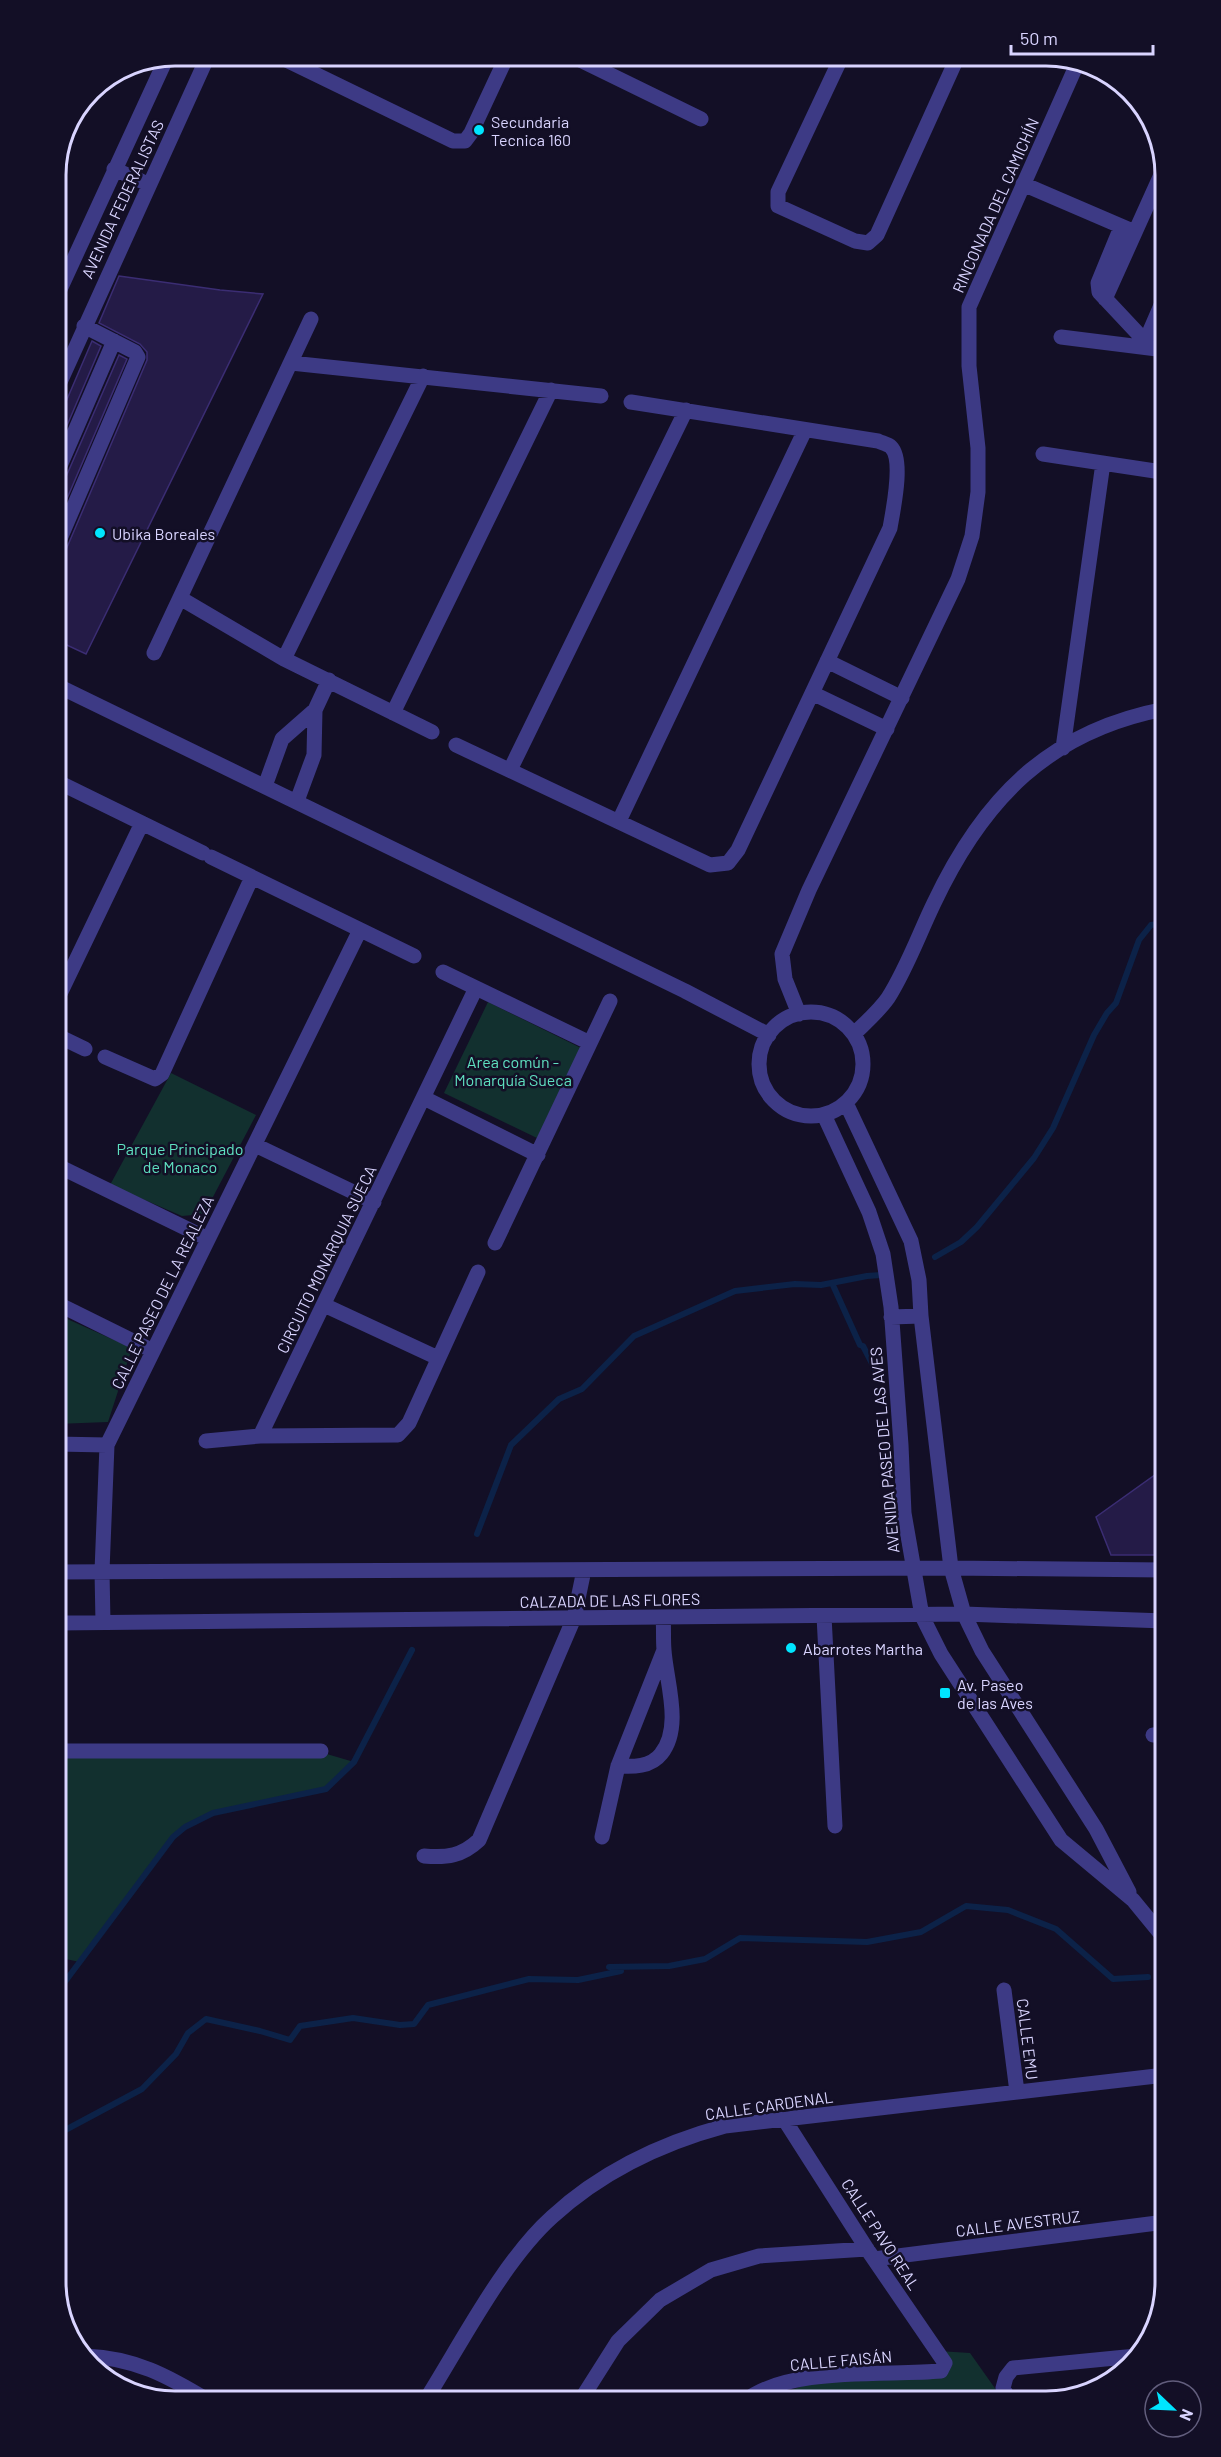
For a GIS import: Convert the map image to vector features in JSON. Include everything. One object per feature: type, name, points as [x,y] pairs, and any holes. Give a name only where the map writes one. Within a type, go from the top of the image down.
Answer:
[{"type":"street","name":"AVENIDA FEDERALISTAS","points":[[66,365],[203,66]]},
{"type":"street","points":[[299,66],[453,141],[465,141],[471,133],[502,66]]},
{"type":"street","points":[[592,66],[701,119]]},
{"type":"street","points":[[837,66],[778,192],[778,206],[855,241],[868,243],[877,235],[953,66]]},
{"type":"street","name":"AVENIDA FEDERALISTAS","points":[[66,276],[162,67]]},
{"type":"street","name":"RINCONADA DEL CAMICHÍN","points":[[799,1014],[785,979],[782,954],[809,890],[958,579],[972,536],[978,492],[978,470],[969,366],[969,308],[1074,70]]},
{"type":"street","points":[[114,169],[148,184]]},
{"type":"street","points":[[1023,184],[1128,230]]},
{"type":"street","points":[[1144,344],[1105,299],[1128,230],[1155,184]]},
{"type":"street","points":[[154,653],[311,319]]},
{"type":"street","points":[[1144,344],[1155,320]]},
{"type":"street","points":[[66,525],[138,357],[135,352],[84,326]]},
{"type":"street","points":[[1060,337],[1144,344],[1155,347]]},
{"type":"street","points":[[66,452],[114,341]]},
{"type":"street","points":[[291,363],[601,396]]},
{"type":"street","points":[[284,659],[423,376]]},
{"type":"street","points":[[393,713],[550,390]]},
{"type":"street","points":[[456,745],[710,864],[728,863],[738,850],[890,528],[896,498],[897,459],[891,447],[878,441],[631,402]]},
{"type":"street","points":[[510,770],[686,410]]},
{"type":"street","points":[[620,821],[805,429]]},
{"type":"street","points":[[1043,454],[1155,471]]},
{"type":"street","points":[[1063,748],[1103,463]]},
{"type":"street","points":[[180,598],[284,659],[432,732]]},
{"type":"street","points":[[827,661],[902,698]]},
{"type":"street","points":[[265,786],[282,739],[315,710],[329,680]]},
{"type":"street","points":[[66,690],[685,991],[769,1035]]},
{"type":"street","points":[[812,693],[887,729]]},
{"type":"street","points":[[297,801],[314,754],[315,710]]},
{"type":"street","points":[[854,1034],[887,999],[905,968],[934,903],[967,841],[997,800],[1041,760],[1087,734],[1125,718],[1155,711]]},
{"type":"street","points":[[66,786],[414,956]]},
{"type":"street","points":[[66,981],[142,823]]},
{"type":"street","points":[[105,1058],[155,1079],[162,1074],[252,877]]},
{"type":"street","name":"CALLE PASEO DE LA REALEZA","points":[[103,1623],[102,1571],[107,1445],[360,930]]},
{"type":"street","points":[[443,972],[590,1043]]},
{"type":"street","name":"CIRCUITO MONARQUIA SUECA","points":[[260,1436],[476,988]]},
{"type":"street","points":[[495,1243],[610,1001]]},
{"type":"street","points":[[811,1012],[835,1018],[854,1034],[860,1046],[863,1070],[854,1093],[846,1103],[824,1115],[805,1116],[787,1110],[769,1094],[760,1071],[760,1058],[769,1035],[777,1026],[799,1014],[811,1012]]},
{"type":"street","points":[[66,1040],[85,1049]]},
{"type":"street","points":[[424,1098],[537,1155]]},
{"type":"street","name":"AVENIDA PASEO DE LAS AVES","points":[[846,1103],[911,1241],[919,1280],[921,1316],[951,1568],[964,1614],[982,1651],[1096,1829],[1133,1900]]},
{"type":"street","name":"AVENIDA PASEO DE LAS AVES","points":[[824,1115],[869,1212],[883,1254],[891,1317],[904,1513],[922,1616],[940,1654],[1061,1840],[1133,1900],[1155,1926]]},
{"type":"street","points":[[255,1145],[374,1202]]},
{"type":"street","points":[[66,1170],[208,1239]]},
{"type":"street","points":[[206,1441],[260,1436],[398,1435],[409,1423],[478,1272]]},
{"type":"street","points":[[324,1305],[438,1358]]},
{"type":"street","points":[[66,1308],[153,1351]]},
{"type":"street","points":[[891,1317],[921,1316]]},
{"type":"street","points":[[66,1444],[107,1445]]},
{"type":"street","name":"CALZADA DE LAS FLORES","points":[[66,1572],[951,1568],[1155,1570]]},
{"type":"street","points":[[424,1856],[455,1856],[469,1850],[479,1840],[574,1618],[584,1570]]},
{"type":"street","name":"CALZADA DE LAS FLORES","points":[[66,1623],[964,1614],[1155,1621]]},
{"type":"street","points":[[824,1616],[835,1826]]},
{"type":"street","points":[[618,1767],[646,1764],[660,1755],[669,1739],[672,1718],[664,1650],[663,1617]]},
{"type":"street","points":[[602,1837],[618,1767],[664,1650]]},
{"type":"street","points":[[66,1750],[321,1751]]},
{"type":"street","name":"CALLE EMU","points":[[1004,1990],[1017,2092]]},
{"type":"street","name":"CALLE CARDENAL","points":[[431,2391],[520,2253],[552,2217],[610,2174],[647,2153],[691,2135],[725,2126],[1155,2076]]},
{"type":"street","name":"CALLE PAVO REAL","points":[[784,2119],[871,2254],[940,2355],[945,2363],[944,2368]]},
{"type":"street","name":"CALLE AVESTRUZ","points":[[586,2391],[618,2341],[626,2333],[660,2300],[711,2270],[759,2256],[871,2254],[1155,2223]]},
{"type":"street","points":[[96,2356],[144,2365],[192,2391]]},
{"type":"street","points":[[1004,2391],[1006,2376],[1013,2368],[1125,2357]]},
{"type":"street","name":"CALLE FAISÁN","points":[[765,2391],[797,2380],[820,2377],[932,2372],[944,2368]]},
{"type":"green space","name":"Area común - Monarquía Sueca","points":[[488,1002],[581,1048],[537,1138],[444,1093]]},
{"type":"green space","name":"Parque Principado de Monaco","points":[[171,1073],[256,1115],[204,1214],[182,1216],[110,1185]]},
{"type":"green space","points":[[66,1318],[132,1348],[108,1422],[66,1424]]},
{"type":"green space","points":[[320,1752],[354,1762],[326,1789],[213,1813],[185,1827],[164,1849],[80,1962],[66,1959],[66,1755]]},
{"type":"green space","points":[[938,2351],[970,2353],[997,2391],[788,2391],[820,2380],[946,2370]]},
{"type":"building","name":"Ubika Boreales","points":[[119,276],[263,294],[86,654],[66,645],[66,550],[147,360],[147,352],[140,344],[99,323]]},
{"type":"building","points":[[92,341],[101,346],[66,428],[66,402]]},
{"type":"building","points":[[119,355],[127,359],[66,501],[66,477]]},
{"type":"building","points":[[1155,1475],[1155,1555],[1111,1555],[1096,1517]]},
{"type":"waterway","points":[[935,1257],[961,1242],[977,1227],[1034,1158],[1053,1128],[1094,1035],[1116,1003],[1139,940],[1151,925],[1155,924]]},
{"type":"waterway","points":[[477,1534],[511,1445],[559,1399],[582,1389],[634,1336],[735,1291],[795,1284],[821,1285],[881,1275]]},
{"type":"waterway","points":[[832,1283],[860,1345],[863,1346],[876,1371]]},
{"type":"waterway","points":[[66,1980],[173,1837],[185,1827],[213,1813],[326,1789],[354,1762],[412,1650]]},
{"type":"waterway","points":[[66,2130],[142,2089],[176,2054],[188,2033],[206,2019],[290,2040],[300,2026],[353,2018],[400,2025],[414,2024],[428,2005],[529,1979],[578,1980],[621,1971],[609,1967],[669,1966],[705,1959],[740,1938],[867,1942],[921,1932],[966,1906],[1008,1910],[1056,1929],[1113,1979],[1148,1977]]},
{"type":"place","name":"Secundaria Tecnica 160","points":[[479,130]]},
{"type":"place","name":"Ubika Boreales","points":[[100,533]]},
{"type":"place","name":"Abarrotes Martha","points":[[791,1648]]},
{"type":"place","name":"Av. Paseo de las Aves","points":[[945,1693]]}]
